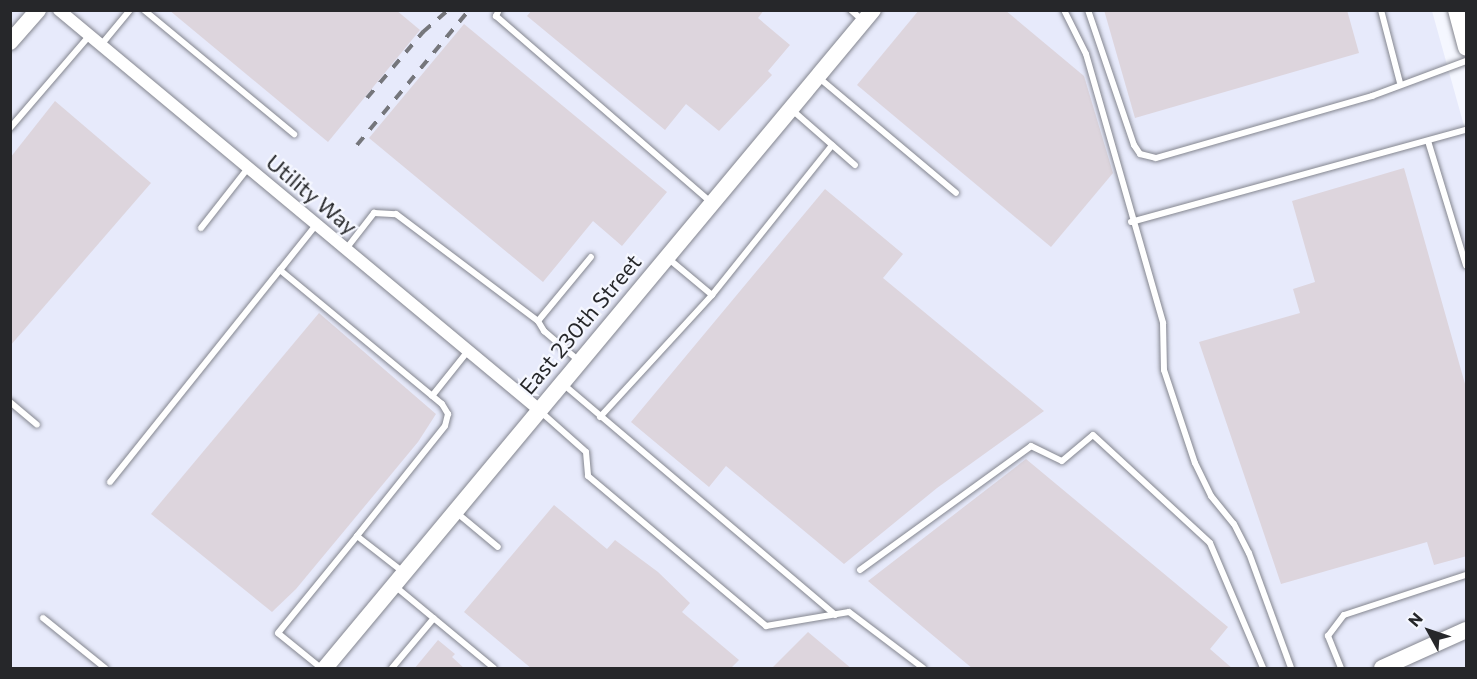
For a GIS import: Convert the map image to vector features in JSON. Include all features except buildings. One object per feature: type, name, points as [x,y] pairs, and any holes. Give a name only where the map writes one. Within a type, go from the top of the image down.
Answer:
[{"type":"street","points":[[10,42],[38,10]]},
{"type":"street","name":"Utility Way","points":[[59,10],[538,409]]},
{"type":"street","points":[[1456,10],[1467,48]]},
{"type":"street","name":"East 230th Street","points":[[323,669],[578,360],[791,109],[863,14]]},
{"type":"street","points":[[1382,669],[1467,630]]},
{"type":"lane","points":[[101,46],[130,10]]},
{"type":"lane","points":[[144,10],[294,134]]},
{"type":"lane","points":[[499,10],[495,16],[712,202]]},
{"type":"lane","points":[[1064,10],[1086,54],[1131,222],[1163,323],[1164,370],[1195,463],[1211,496],[1234,524],[1249,553],[1291,669]]},
{"type":"lane","points":[[1088,10],[1134,145],[1140,154],[1156,158],[1372,96],[1400,83],[1467,61]]},
{"type":"lane","points":[[1381,10],[1400,83]]},
{"type":"lane","points":[[10,128],[89,36]]},
{"type":"lane","points":[[818,76],[956,193]]},
{"type":"lane","points":[[791,109],[855,165]]},
{"type":"lane","points":[[1131,222],[1467,130]]},
{"type":"lane","points":[[1428,141],[1467,265]]},
{"type":"lane","points":[[600,417],[712,295],[832,145]]},
{"type":"lane","points":[[201,228],[248,168]]},
{"type":"lane","points":[[346,249],[374,213],[396,214],[538,321],[544,331],[578,360]]},
{"type":"lane","points":[[111,482],[316,225]]},
{"type":"lane","points":[[538,321],[591,257]]},
{"type":"lane","points":[[666,257],[712,295]]},
{"type":"lane","points":[[280,270],[432,396],[448,414],[445,426],[278,633],[323,669]]},
{"type":"lane","points":[[432,396],[468,351]]},
{"type":"lane","points":[[560,382],[835,615]]},
{"type":"lane","points":[[10,402],[37,424]]},
{"type":"lane","points":[[538,409],[586,452],[588,476],[766,626],[849,612],[923,669]]},
{"type":"lane","points":[[860,570],[1031,446],[1062,461],[1093,435],[1210,543],[1263,669]]},
{"type":"lane","points":[[454,511],[498,547]]},
{"type":"lane","points":[[357,536],[434,618],[494,669]]},
{"type":"lane","points":[[1341,669],[1328,636],[1344,615],[1467,575]]},
{"type":"lane","points":[[43,618],[105,669]]},
{"type":"lane","points":[[392,669],[434,618]]},
{"type":"shaded area","points":[[10,11],[1432,11],[1466,133],[1466,668],[11,668]]},
{"type":"railway","points":[[367,98],[423,32],[448,10]]},
{"type":"railway","points":[[357,145],[469,10]]}]
